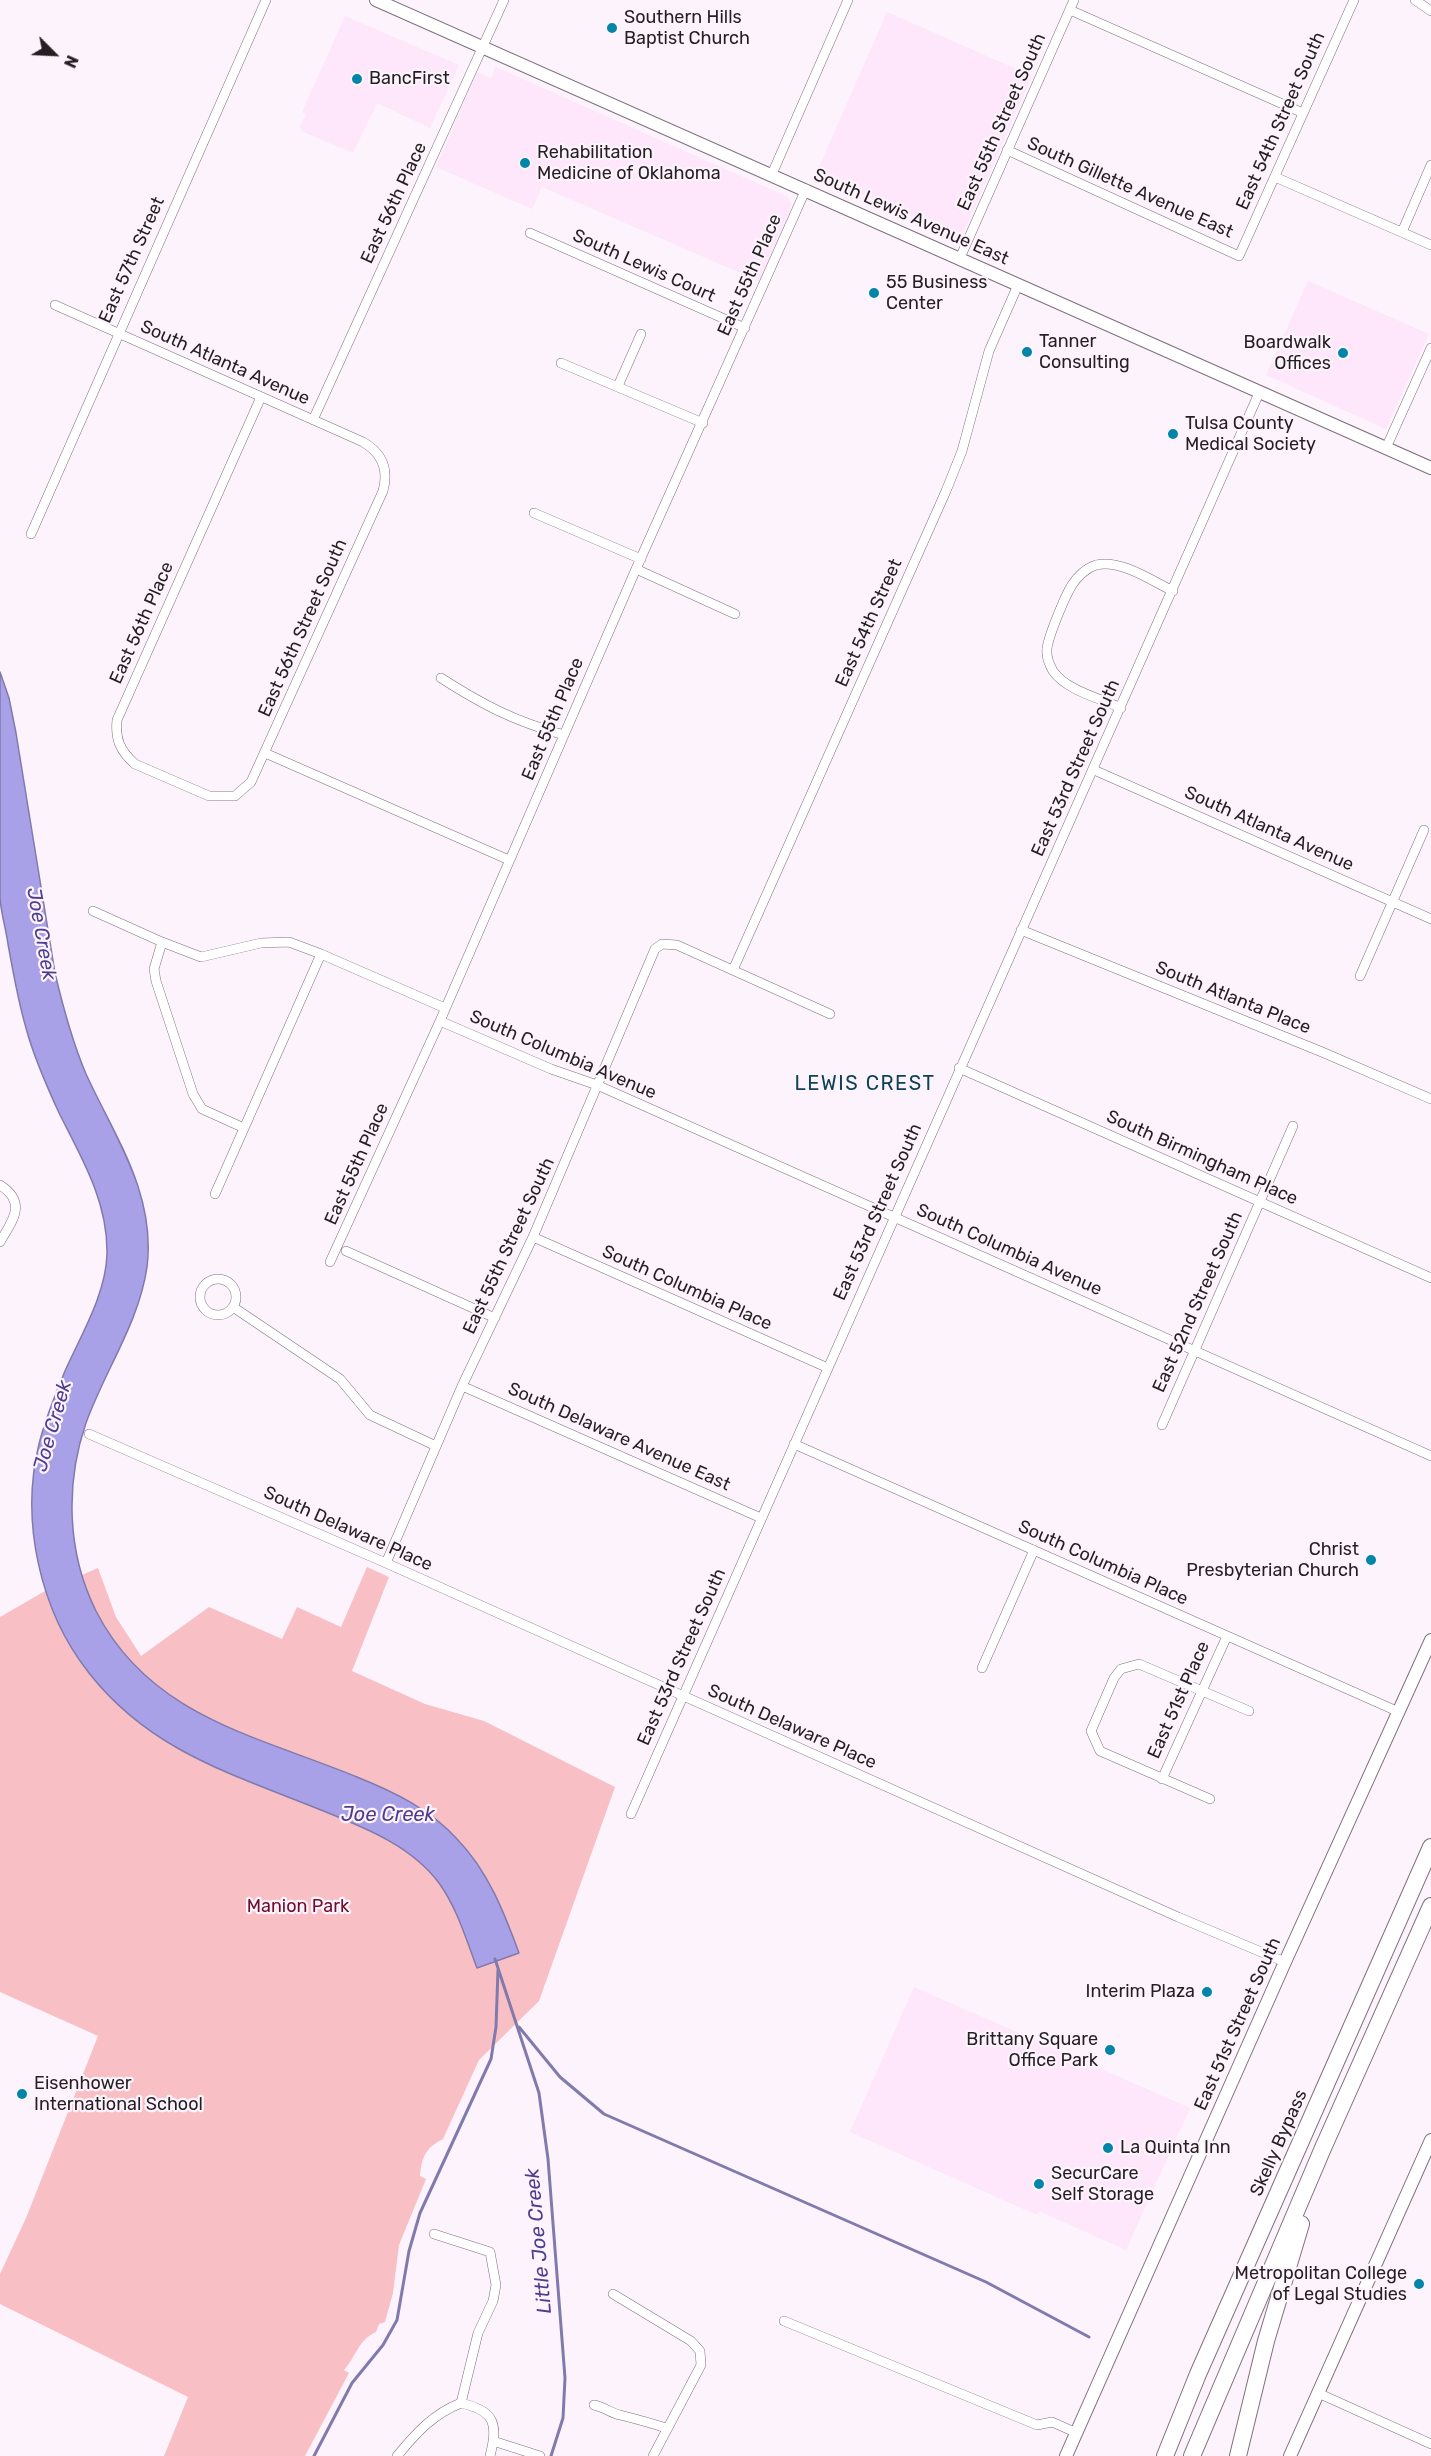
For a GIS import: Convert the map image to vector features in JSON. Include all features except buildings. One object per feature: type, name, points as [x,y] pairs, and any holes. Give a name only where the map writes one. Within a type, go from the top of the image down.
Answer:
[{"type":"highway","name":"Skelly Bypass","points":[[1165,2456],[1203,2363],[1431,1847]]},
{"type":"highway","points":[[1192,2456],[1323,2148],[1431,1906]]},
{"type":"highway","points":[[1238,2456],[1266,2341],[1323,2148]]},
{"type":"main road","name":"South Lewis Avenue East","points":[[376,0],[1431,468]]},
{"type":"main road","name":"East 51st Street South","points":[[1066,2456],[1431,1640]]},
{"type":"main road","points":[[1290,2456],[1431,2140]]},
{"type":"street","name":"East 57th Street","points":[[31,534],[266,0]]},
{"type":"street","name":"East 56th Place","points":[[313,420],[504,0]]},
{"type":"street","points":[[772,174],[848,0]]},
{"type":"street","name":"East 55th Street South","points":[[960,258],[1074,0]]},
{"type":"street","name":"East 54th Street South","points":[[1239,256],[1354,0]]},
{"type":"street","points":[[1415,0],[1431,11]]},
{"type":"street","points":[[1070,10],[1303,113]]},
{"type":"street","name":"South Gillette Avenue East","points":[[1007,150],[1239,256]]},
{"type":"street","points":[[1402,231],[1431,165]]},
{"type":"street","points":[[1275,177],[1431,245]]},
{"type":"street","name":"East 55th Place","points":[[330,1262],[440,1020],[636,569],[806,189]]},
{"type":"street","name":"South Lewis Court","points":[[530,234],[745,328]]},
{"type":"street","name":"East 54th Street","points":[[733,970],[946,491],[962,451],[989,351],[1018,285]]},
{"type":"street","name":"South Atlanta Avenue","points":[[55,305],[363,442],[380,455]]},
{"type":"street","points":[[618,386],[641,334]]},
{"type":"street","points":[[1386,448],[1431,348]]},
{"type":"street","points":[[561,363],[703,423]]},
{"type":"street","name":"East 53rd Street South","points":[[631,1814],[1259,393]]},
{"type":"street","name":"East 56th Place","points":[[223,798],[209,796],[135,764],[125,755],[116,733],[117,720],[261,397]]},
{"type":"street","name":"East 56th Street South","points":[[223,798],[235,796],[251,783],[265,753],[383,490],[386,479],[380,455]]},
{"type":"street","points":[[534,513],[641,559]]},
{"type":"street","points":[[1121,708],[1070,685],[1054,673],[1047,657],[1048,640],[1072,585],[1087,569],[1097,565],[1120,566],[1173,591]]},
{"type":"street","points":[[636,569],[735,614]]},
{"type":"street","points":[[441,678],[486,706],[525,724],[564,735]]},
{"type":"street","points":[[265,753],[509,860]]},
{"type":"street","name":"South Atlanta Avenue","points":[[1094,770],[1431,919]]},
{"type":"street","points":[[1360,976],[1424,830]]},
{"type":"street","points":[[93,911],[201,957],[261,943],[289,942],[445,1008]]},
{"type":"street","name":"South Atlanta Place","points":[[1022,930],[1322,1052],[1431,1099]]},
{"type":"street","points":[[162,942],[154,969],[193,1094],[202,1109],[244,1128]]},
{"type":"street","name":"East 55th Street South","points":[[386,1563],[462,1386],[532,1237],[593,1099],[651,956],[662,944],[677,945],[733,970]]},
{"type":"street","points":[[215,1194],[321,954]]},
{"type":"street","points":[[733,970],[830,1014]]},
{"type":"street","name":"South Columbia Avenue","points":[[440,1020],[551,1069],[597,1085],[1431,1456]]},
{"type":"street","name":"South Birmingham Place","points":[[959,1068],[1431,1278]]},
{"type":"street","name":"East 52nd Street South","points":[[1162,1425],[1293,1126]]},
{"type":"street","points":[[0,1185],[13,1197],[16,1209],[13,1222],[0,1242]]},
{"type":"street","name":"South Columbia Place","points":[[532,1237],[828,1368]]},
{"type":"street","points":[[346,1251],[495,1318]]},
{"type":"street","points":[[232,1307],[340,1379],[370,1415],[436,1446]]},
{"type":"street","name":"South Delaware Avenue East","points":[[462,1386],[761,1518]]},
{"type":"street","name":"South Delaware Place","points":[[89,1434],[386,1563],[1178,1917],[1285,1962]]},
{"type":"street","name":"South Columbia Place","points":[[794,1444],[1398,1712]]},
{"type":"street","points":[[982,1668],[1034,1550]]},
{"type":"street","name":"East 51st Place","points":[[1162,1779],[1227,1636]]},
{"type":"street","points":[[1210,1799],[1100,1751],[1091,1731],[1114,1678],[1120,1669],[1138,1664],[1249,1711]]},
{"type":"street","points":[[434,2234],[490,2252],[496,2285],[493,2301],[478,2333],[461,2403]]},
{"type":"street","points":[[613,2294],[691,2341],[700,2351],[700,2365],[653,2456]]},
{"type":"street","points":[[784,2320],[1036,2425],[1052,2422],[1077,2433]]},
{"type":"street","points":[[1318,2393],[1431,2444]]},
{"type":"street","points":[[397,2456],[418,2430],[444,2409],[461,2403],[473,2406],[490,2417],[494,2424],[494,2441],[490,2456]]},
{"type":"street","points":[[594,2405],[610,2409],[618,2415],[666,2428]]},
{"type":"street","points":[[494,2441],[539,2456]]},
{"type":"shaded area","points":[[887,12],[1032,76],[961,238],[816,174]]},
{"type":"shaded area","points":[[345,16],[459,65],[430,128],[377,103],[353,153],[303,132],[300,127],[306,114],[302,112]]},
{"type":"shaded area","points":[[496,67],[788,197],[791,204],[790,210],[759,281],[542,187],[532,209],[436,167],[477,72],[491,78]]},
{"type":"shaded area","points":[[1308,281],[1429,334],[1386,429],[1266,375]]},
{"type":"shaded area","name":"SecurCare Self Storage","points":[[914,1987],[1190,2108],[1126,2250],[1039,2211],[1037,2215],[850,2132]]},
{"type":"green space","name":"Manion Park","points":[[367,1567],[389,1577],[352,1671],[425,1704],[484,1721],[615,1787],[539,2001],[479,2060],[443,2139],[425,2154],[420,2176],[426,2179],[399,2245],[393,2293],[385,2322],[379,2324],[376,2332],[365,2339],[344,2370],[349,2373],[305,2456],[164,2456],[188,2397],[0,2304],[0,2274],[26,2218],[98,2036],[0,1992],[0,1617],[45,1591],[98,1568],[116,1617],[141,1656],[209,1607],[282,1639],[297,1607],[341,1627]]},
{"type":"water","name":"Joe Creek","points":[[0,672],[9,698],[16,733],[61,998],[86,1074],[131,1167],[145,1215],[148,1240],[147,1267],[137,1308],[94,1403],[79,1446],[72,1494],[72,1518],[79,1566],[86,1589],[96,1611],[119,1647],[146,1676],[176,1699],[245,1734],[384,1789],[411,1802],[446,1828],[468,1851],[486,1878],[501,1907],[519,1953],[477,1968],[451,1903],[439,1883],[415,1858],[369,1831],[225,1771],[166,1741],[138,1722],[113,1700],[72,1649],[58,1622],[38,1564],[32,1504],[34,1473],[39,1444],[50,1407],[92,1314],[102,1284],[106,1269],[106,1235],[99,1199],[33,1050],[23,1018],[1,909]]},
{"type":"waterway","name":"Little Joe Creek","points":[[495,1959],[539,2093],[548,2159],[565,2378],[563,2418],[551,2456]]},
{"type":"waterway","points":[[314,2456],[352,2383],[383,2345],[397,2320],[409,2251],[420,2213],[491,2059],[496,2027],[498,1970]]},
{"type":"waterway","points":[[519,2027],[560,2077],[604,2114],[986,2282],[1089,2337]]},
{"type":"place","name":"Southern Hills Baptist Church","points":[[612,28]]},
{"type":"place","name":"BancFirst","points":[[357,79]]},
{"type":"place","name":"Rehabilitation Medicine of Oklahoma","points":[[525,163]]},
{"type":"place","name":"55 Business Center","points":[[874,293]]},
{"type":"place","name":"Tanner Consulting","points":[[1027,352]]},
{"type":"place","name":"Boardwalk Offices","points":[[1343,353]]},
{"type":"place","name":"Tulsa County Medical Society","points":[[1173,434]]},
{"type":"place","name":"Christ Presbyterian Church","points":[[1371,1560]]},
{"type":"place","name":"Interim Plaza","points":[[1207,1992]]},
{"type":"place","name":"Brittany Square Office Park","points":[[1110,2050]]},
{"type":"place","name":"Eisenhower International School","points":[[22,2094]]},
{"type":"place","name":"La Quinta Inn","points":[[1108,2148]]},
{"type":"place","name":"SecurCare Self Storage","points":[[1039,2184]]},
{"type":"place","name":"Metropolitan College of Legal Studies","points":[[1419,2284]]},
{"type":"district","name":"LEWIS CREST","points":[[865,1084]]}]
